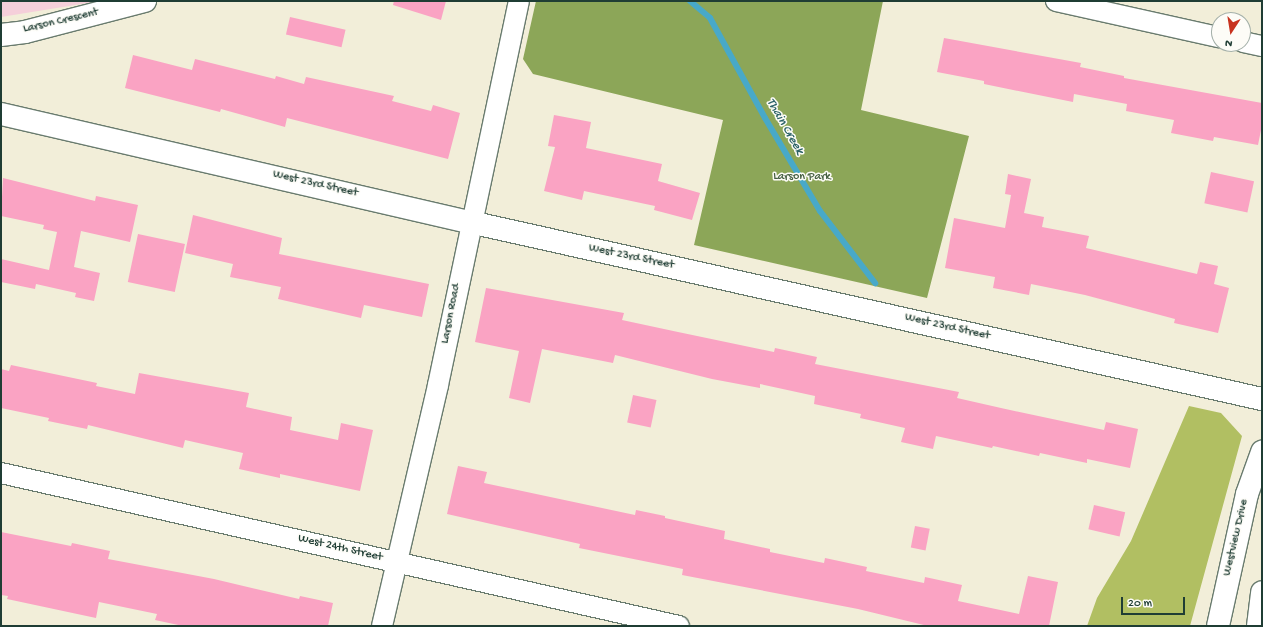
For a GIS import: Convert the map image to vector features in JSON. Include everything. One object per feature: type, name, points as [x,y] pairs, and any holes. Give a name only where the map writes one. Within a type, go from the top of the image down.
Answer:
[{"type":"street","name":"Larson Crescent","points":[[1,35],[25,32],[145,1]]},
{"type":"street","name":"Larson Road","points":[[382,626],[438,385],[470,222],[519,1]]},
{"type":"street","points":[[1056,1],[1211,34]]},
{"type":"street","points":[[1251,44],[1262,46]]},
{"type":"street","name":"West 23rd Street","points":[[1,114],[470,222],[1262,399]]},
{"type":"street","name":"Westview Drive","points":[[1218,626],[1247,494],[1262,452]]},
{"type":"street","name":"West 24th Street","points":[[1,473],[679,626]]},
{"type":"street","points":[[1258,626],[1262,592]]},
{"type":"shaded area","points":[[1,1],[100,1],[1,17]]},
{"type":"green space","name":"Larson Park","points":[[536,1],[883,1],[861,110],[969,136],[927,298],[694,245],[723,120],[533,74],[523,59]]},
{"type":"green space","points":[[1189,406],[1221,413],[1242,436],[1190,626],[1087,626],[1097,598],[1131,541]]},
{"type":"building","points":[[394,1],[446,1],[441,20],[393,5]]},
{"type":"building","points":[[290,17],[346,30],[341,47],[286,35]]},
{"type":"building","points":[[944,38],[1081,63],[1080,67],[1124,76],[1124,78],[1262,103],[1262,125],[1258,145],[1214,137],[1213,141],[1171,133],[1174,120],[1126,111],[1127,104],[1074,94],[1073,102],[984,84],[984,81],[937,72]]},
{"type":"building","points":[[133,55],[192,70],[195,59],[275,79],[276,76],[304,84],[306,77],[394,96],[392,101],[431,111],[433,105],[460,113],[448,159],[287,118],[285,127],[221,109],[220,112],[125,88]]},
{"type":"building","points":[[554,115],[591,122],[586,148],[662,164],[658,181],[700,193],[692,220],[654,210],[655,206],[584,191],[582,200],[544,191],[555,147],[548,146]]},
{"type":"building","points":[[1211,172],[1254,181],[1247,212],[1204,203]]},
{"type":"building","points":[[1008,174],[1031,179],[1024,213],[1044,217],[1042,227],[1089,236],[1086,248],[1197,274],[1200,262],[1218,266],[1214,284],[1229,288],[1218,333],[1174,323],[1175,319],[1085,295],[1031,284],[1029,295],[993,288],[995,277],[945,268],[954,218],[1005,228],[1011,195],[1005,194]]},
{"type":"building","points":[[3,178],[95,201],[96,196],[138,205],[130,242],[81,231],[74,267],[100,273],[94,301],[75,297],[76,293],[36,284],[35,289],[1,282],[1,259],[49,270],[57,232],[43,229],[44,225],[1,216]]},
{"type":"building","points":[[193,215],[282,238],[279,254],[429,284],[422,317],[364,305],[361,318],[278,299],[281,287],[230,277],[233,264],[185,253]]},
{"type":"building","points":[[138,234],[185,244],[175,292],[128,282]]},
{"type":"building","points":[[486,288],[624,313],[622,320],[678,332],[774,352],[775,348],[817,357],[815,364],[959,392],[957,398],[1001,408],[1104,430],[1106,422],[1138,429],[1130,468],[1087,459],[1087,463],[1040,453],[1039,456],[936,436],[933,449],[901,442],[905,428],[860,418],[861,414],[814,404],[815,396],[760,384],[760,388],[712,379],[615,355],[613,363],[542,349],[530,403],[509,398],[519,351],[475,342]]},
{"type":"building","points":[[11,365],[97,383],[96,386],[135,394],[139,373],[249,393],[246,407],[292,417],[290,430],[338,440],[341,423],[373,430],[360,491],[280,474],[280,478],[239,469],[243,453],[185,440],[183,448],[88,425],[87,429],[48,421],[49,418],[1,408],[1,369],[9,371]]},
{"type":"building","points":[[633,395],[656,400],[651,427],[627,422]]},
{"type":"building","points":[[458,466],[487,472],[484,483],[635,515],[636,510],[665,516],[665,518],[725,531],[724,539],[770,549],[770,552],[824,563],[825,558],[867,567],[866,571],[924,583],[925,577],[962,585],[958,601],[1019,614],[1028,576],[1058,582],[1049,626],[928,626],[858,609],[682,575],[683,569],[579,548],[580,544],[447,514]]},
{"type":"building","points":[[1094,505],[1125,512],[1120,537],[1088,529]]},
{"type":"building","points":[[915,526],[930,529],[926,550],[911,548]]},
{"type":"building","points":[[1,532],[71,546],[72,543],[110,551],[108,559],[214,579],[299,599],[300,596],[333,603],[328,626],[183,626],[155,620],[157,614],[99,602],[96,618],[7,599],[8,596],[1,595]]},
{"type":"waterway","name":"Thain Creek","points":[[690,1],[710,18],[765,118],[820,211],[875,283]]}]
